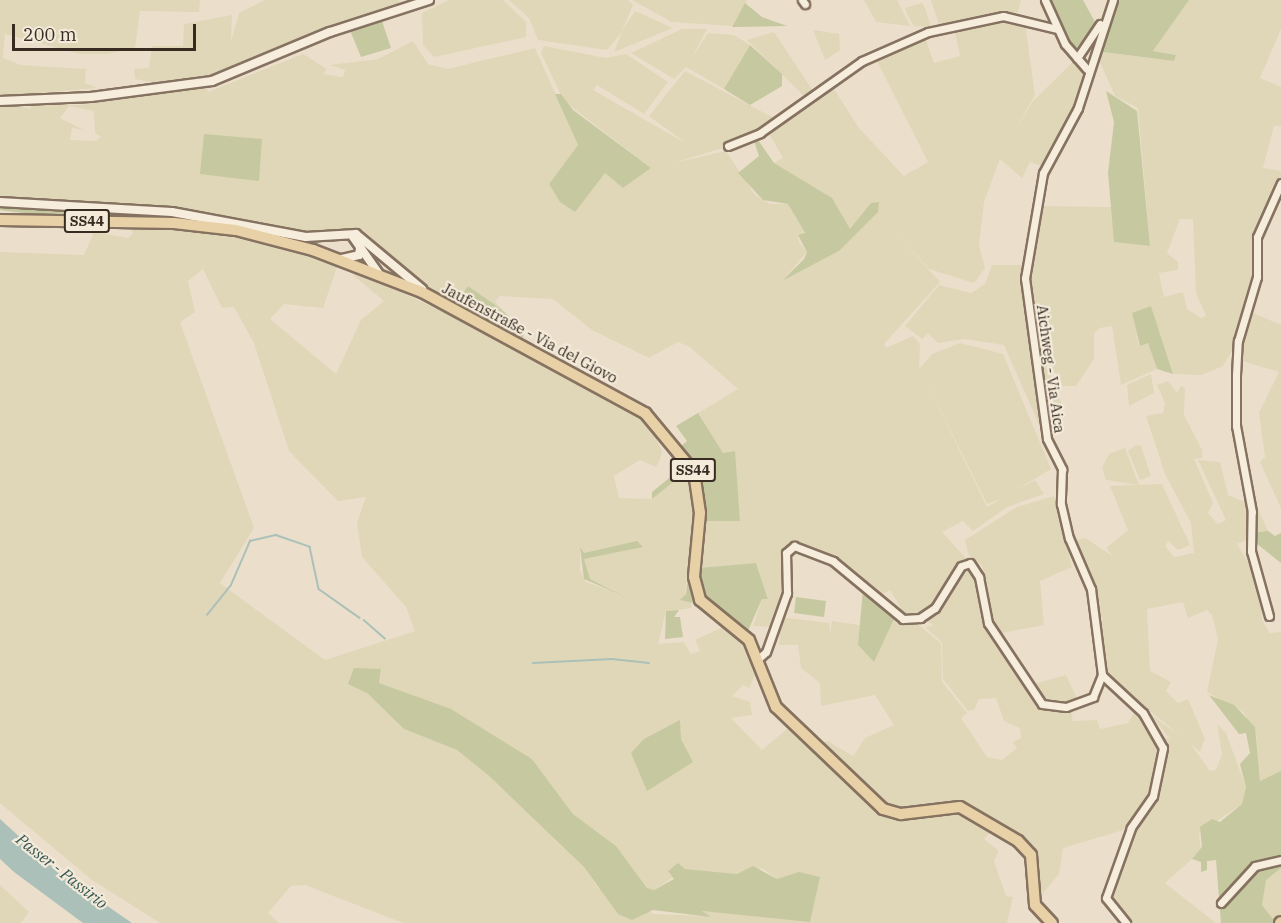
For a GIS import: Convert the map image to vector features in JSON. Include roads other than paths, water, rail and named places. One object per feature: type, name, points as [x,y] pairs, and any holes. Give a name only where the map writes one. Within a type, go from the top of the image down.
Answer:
[{"type":"main road","name":"Jaufenstraße - Via del Giovo","points":[[0,220],[208,226],[342,260],[370,269],[450,307],[645,413],[666,434],[690,465],[698,490],[694,577],[700,600],[744,636],[759,658],[776,707],[883,809],[901,814],[960,807],[1018,841],[1030,855],[1035,905],[1052,923]]},
{"type":"street","points":[[0,101],[91,97],[212,81],[330,32],[429,0]]},
{"type":"street","points":[[1045,0],[1057,29],[1087,69]]},
{"type":"street","name":"Aichweg - Via Aica","points":[[1077,58],[1103,20],[1113,0]]},
{"type":"street","points":[[728,146],[760,133],[870,56],[933,30],[1003,16],[1057,29]]},
{"type":"street","name":"Aichweg - Via Aica","points":[[1102,675],[1091,590],[1064,521],[1062,469],[1047,439],[1025,291],[1040,185],[1077,108],[1103,20]]},
{"type":"street","points":[[1269,616],[1251,552],[1247,468],[1236,426],[1236,358],[1257,277],[1257,237],[1281,183]]},
{"type":"street","points":[[0,202],[154,211],[306,237],[347,235],[373,243],[406,276],[450,307]]},
{"type":"street","points":[[347,235],[361,242],[370,269]]},
{"type":"street","points":[[342,260],[359,255],[361,242]]},
{"type":"street","points":[[370,269],[378,258],[373,243]]},
{"type":"street","points":[[759,658],[766,652],[787,593],[786,553],[794,546],[833,561],[903,619],[921,618],[935,608],[961,566],[970,563],[980,577],[988,623],[1042,704],[1050,709],[1086,700],[1096,694],[1102,675],[1149,720],[1163,748],[1153,796],[1131,828],[1106,898],[1126,923]]},
{"type":"street","points":[[1221,903],[1255,866],[1281,860]]},
{"type":"waterway","points":[[207,615],[231,585],[250,541],[276,535],[310,547],[319,589],[360,618]]},
{"type":"waterway","points":[[364,620],[385,638]]},
{"type":"waterway","points":[[533,663],[612,659],[649,663]]},
{"type":"water label","name":"Passer - Passirio","points":[[62,871]]}]
